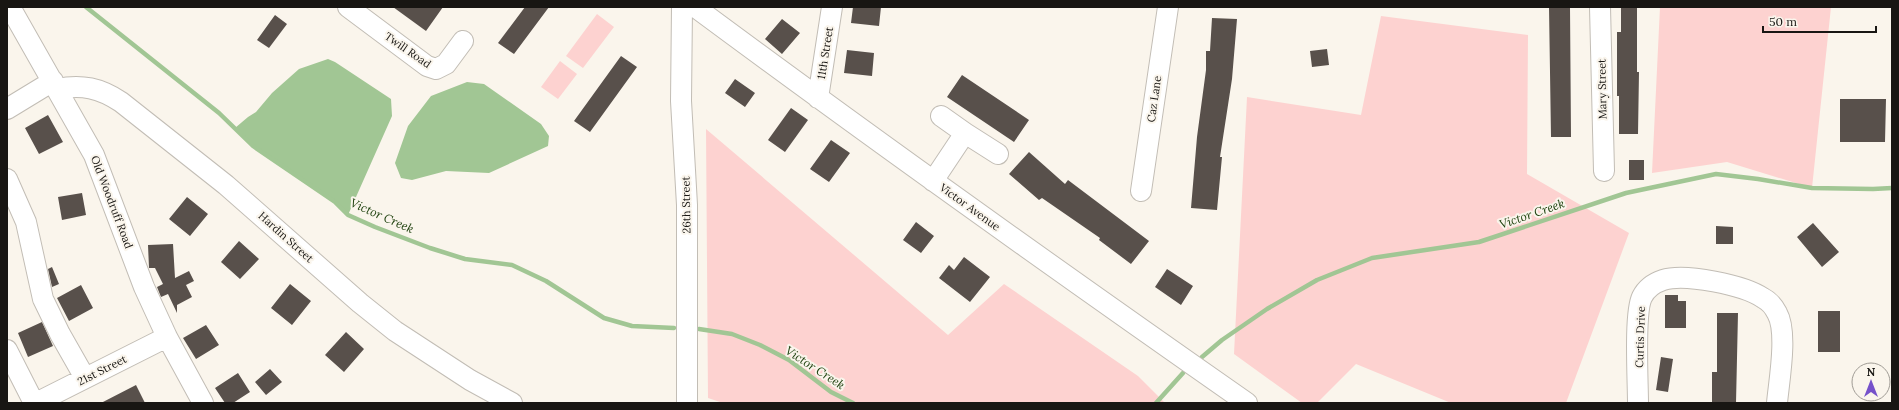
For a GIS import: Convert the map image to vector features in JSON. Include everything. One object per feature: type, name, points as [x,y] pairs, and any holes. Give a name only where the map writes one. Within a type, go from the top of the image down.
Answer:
[{"type":"street","name":"Twill Road","points":[[348,7],[427,66],[436,69],[446,64],[463,41]]},
{"type":"street","name":"26th Street","points":[[682,7],[682,101],[688,205],[687,403]]},
{"type":"street","name":"Victor Avenue","points":[[695,7],[933,181],[1247,403]]},
{"type":"street","name":"11th Street","points":[[818,98],[832,7]]},
{"type":"street","name":"Caz Lane","points":[[1140,191],[1168,7]]},
{"type":"street","name":"Mary Street","points":[[1600,7],[1604,171]]},
{"type":"street","name":"Old Woodruff Road","points":[[10,16],[55,85],[94,155],[144,287],[167,337],[201,402]]},
{"type":"street","points":[[7,109],[55,85]]},
{"type":"street","name":"Hardin Street","points":[[55,85],[90,87],[107,92],[226,185],[360,303],[395,330],[470,380],[512,403]]},
{"type":"street","points":[[941,116],[998,154]]},
{"type":"street","points":[[933,181],[965,133]]},
{"type":"street","points":[[7,179],[26,222],[43,299],[60,334],[85,378]]},
{"type":"street","name":"Curtis Drive","points":[[1638,403],[1639,305],[1648,290],[1663,280],[1672,279],[1714,282],[1734,286],[1754,293],[1772,305],[1778,314],[1783,335],[1777,403]]},
{"type":"street","name":"21st Street","points":[[35,403],[167,337]]},
{"type":"street","points":[[7,350],[35,403]]},
{"type":"shaded area","points":[[1660,7],[1831,7],[1812,188],[1727,162],[1652,173]]},
{"type":"shaded area","points":[[597,14],[614,27],[583,68],[566,56]]},
{"type":"shaded area","points":[[1381,16],[1528,35],[1527,174],[1629,233],[1566,403],[1451,403],[1356,364],[1317,403],[1302,403],[1234,354],[1247,97],[1361,115]]},
{"type":"shaded area","points":[[328,59],[335,62],[391,99],[392,116],[348,215],[335,202],[253,146],[235,128],[256,112],[272,93],[299,69]]},
{"type":"shaded area","points":[[560,61],[577,74],[558,99],[541,87]]},
{"type":"shaded area","points":[[467,82],[484,84],[541,124],[549,136],[548,146],[489,173],[446,171],[412,180],[401,178],[395,163],[408,126],[431,96]]},
{"type":"shaded area","points":[[706,129],[948,335],[1004,284],[1138,376],[1165,403],[723,403],[708,398]]},
{"type":"building","points":[[393,7],[443,7],[426,31]]},
{"type":"building","points":[[525,7],[549,7],[514,54],[498,43]]},
{"type":"building","points":[[853,7],[881,7],[879,26],[851,23]]},
{"type":"building","points":[[1549,7],[1570,7],[1571,137],[1551,137]]},
{"type":"building","points":[[1621,7],[1637,7],[1637,72],[1639,72],[1638,134],[1619,134],[1619,96],[1617,96],[1617,32],[1621,32]]},
{"type":"building","points":[[275,15],[287,24],[269,48],[257,40]]},
{"type":"building","points":[[1212,18],[1237,19],[1232,79],[1220,157],[1222,157],[1217,210],[1191,208],[1197,137],[1206,70],[1206,51],[1210,51]]},
{"type":"building","points":[[782,19],[800,33],[782,54],[765,39]]},
{"type":"building","points":[[1327,49],[1329,65],[1312,67],[1310,51]]},
{"type":"building","points":[[847,50],[874,53],[872,76],[844,73]]},
{"type":"building","points":[[621,56],[637,67],[590,132],[574,121]]},
{"type":"building","points":[[962,75],[1029,120],[1014,142],[947,97]]},
{"type":"building","points":[[735,79],[755,93],[745,107],[725,93]]},
{"type":"building","points":[[1840,99],[1886,99],[1885,142],[1840,142]]},
{"type":"building","points":[[791,108],[808,120],[785,152],[768,140]]},
{"type":"building","points":[[48,115],[63,142],[39,154],[25,128]]},
{"type":"building","points":[[831,140],[850,153],[829,182],[810,169]]},
{"type":"building","points":[[1029,152],[1065,184],[1068,180],[1149,241],[1131,264],[1099,240],[1100,238],[1042,198],[1039,200],[1009,174]]},
{"type":"building","points":[[1629,160],[1644,160],[1644,180],[1629,180]]},
{"type":"building","points":[[82,193],[86,215],[62,220],[58,197]]},
{"type":"building","points":[[187,197],[208,214],[190,236],[169,219]]},
{"type":"building","points":[[916,222],[934,236],[921,253],[903,240]]},
{"type":"building","points":[[1813,223],[1839,252],[1822,267],[1797,237]]},
{"type":"building","points":[[1716,226],[1733,227],[1733,244],[1716,244]]},
{"type":"building","points":[[239,241],[259,259],[240,279],[221,262]]},
{"type":"building","points":[[173,244],[175,278],[189,271],[194,281],[186,285],[192,297],[177,305],[177,313],[168,294],[161,297],[157,287],[163,284],[155,268],[149,268],[148,245]]},
{"type":"building","points":[[964,257],[990,277],[970,302],[939,278],[949,265],[954,270]]},
{"type":"building","points":[[52,267],[59,284],[52,287],[48,269]]},
{"type":"building","points":[[1167,269],[1193,286],[1181,305],[1155,287]]},
{"type":"building","points":[[290,284],[311,301],[292,325],[271,308]]},
{"type":"building","points":[[81,285],[93,308],[69,321],[57,298]]},
{"type":"building","points":[[1665,295],[1678,295],[1678,301],[1686,301],[1686,328],[1665,328]]},
{"type":"building","points":[[1818,311],[1840,311],[1840,352],[1818,352]]},
{"type":"building","points":[[1717,313],[1738,313],[1736,403],[1712,403],[1712,372],[1717,372]]},
{"type":"building","points":[[42,322],[53,346],[28,357],[18,333]]},
{"type":"building","points":[[206,325],[219,345],[196,359],[183,338]]},
{"type":"building","points":[[346,332],[364,349],[344,372],[325,355]]},
{"type":"building","points":[[1661,357],[1673,359],[1668,392],[1656,390]]},
{"type":"building","points":[[270,369],[282,382],[266,395],[255,382]]},
{"type":"building","points":[[238,373],[250,392],[233,403],[225,403],[215,388]]},
{"type":"building","points":[[136,385],[145,403],[101,403]]},
{"type":"waterway","name":"Victor Creek","points":[[86,7],[219,113],[253,146],[335,202],[348,215],[430,248],[465,259],[512,265],[546,281],[604,318],[632,326],[674,328]]},
{"type":"waterway","name":"Victor Creek","points":[[1202,357],[1222,340],[1267,309],[1317,280],[1372,258],[1479,242],[1626,193],[1716,174],[1812,188],[1892,188]]},
{"type":"waterway","name":"Victor Creek","points":[[699,329],[732,334],[760,345],[789,360],[831,392],[853,403]]},
{"type":"waterway","name":"Victor Creek","points":[[1156,403],[1183,373]]}]
